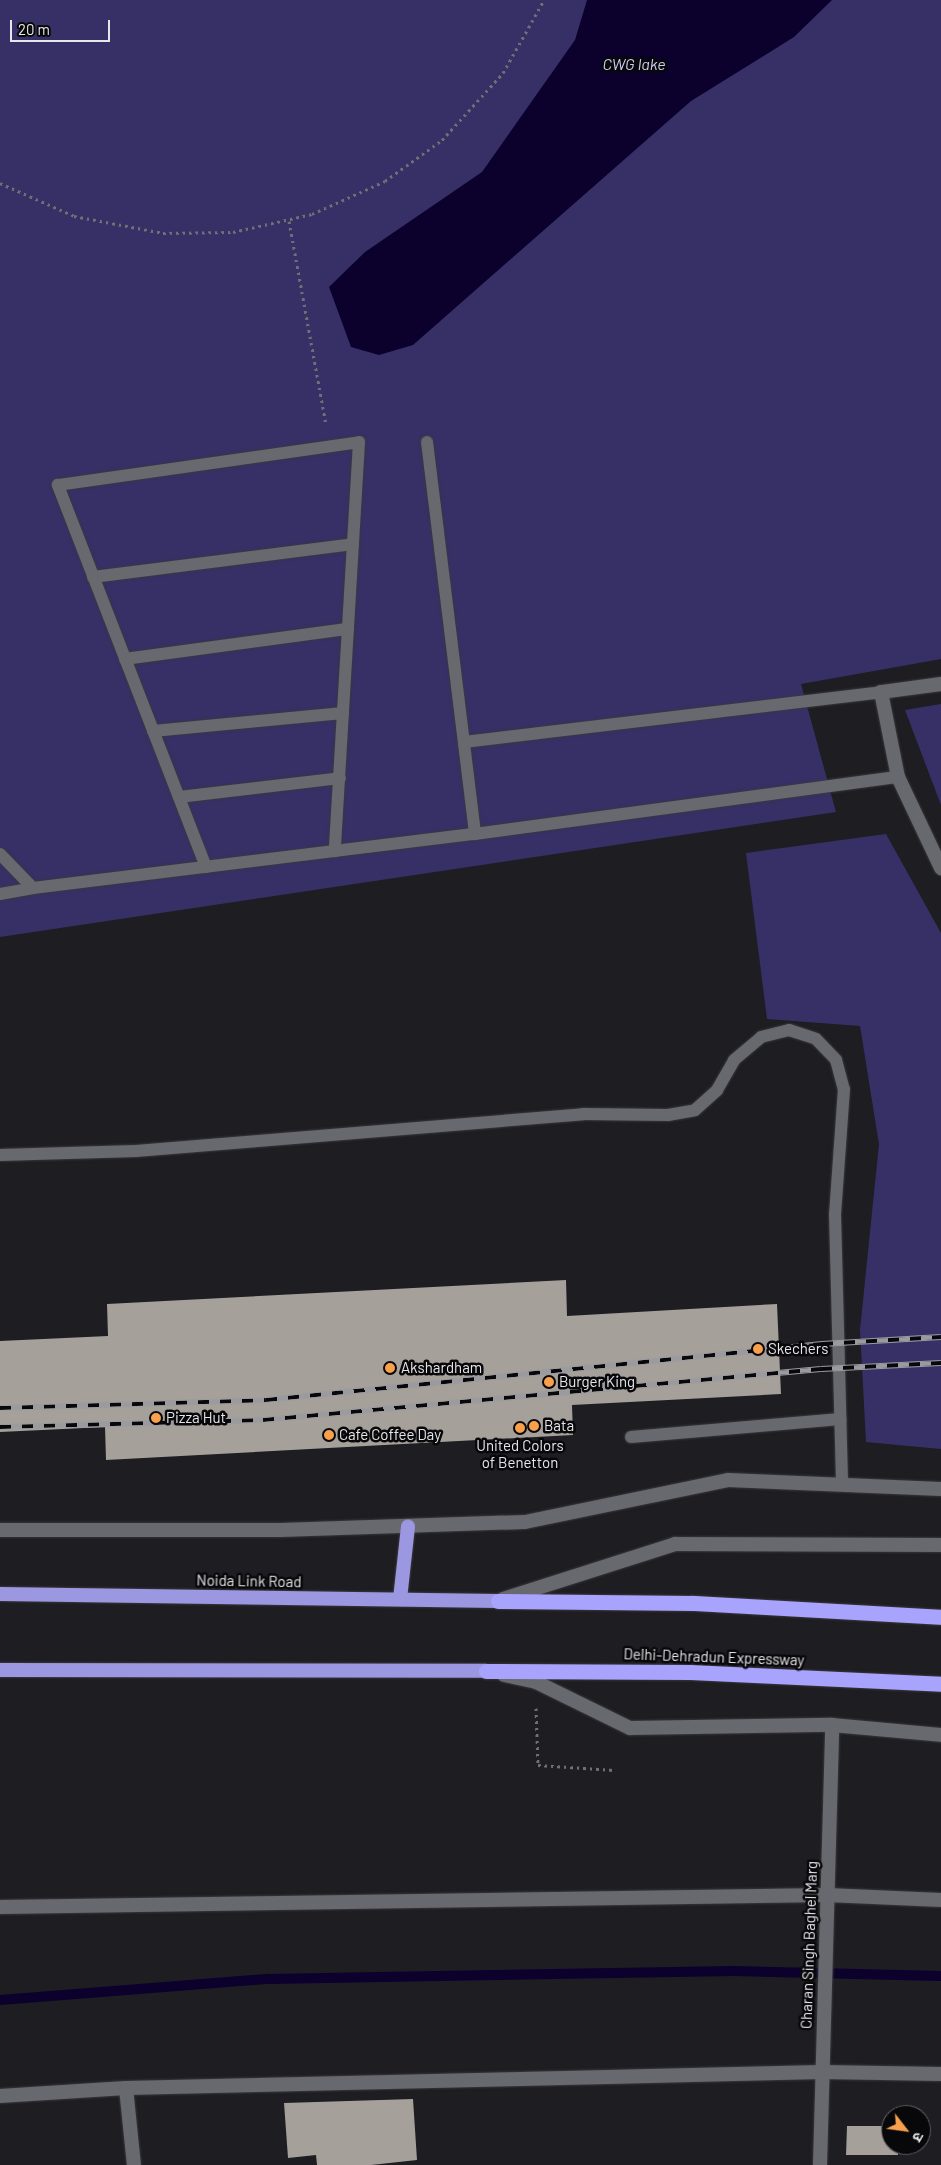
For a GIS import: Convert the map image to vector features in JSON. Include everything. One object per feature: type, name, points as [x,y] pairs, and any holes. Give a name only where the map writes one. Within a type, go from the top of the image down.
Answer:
[{"type":"highway","points":[[400,1599],[408,1526]]},
{"type":"highway","name":"Noida Link Road","points":[[0,1594],[498,1601]]},
{"type":"highway","points":[[498,1601],[693,1602],[941,1617]]},
{"type":"highway","points":[[0,1670],[486,1671]]},
{"type":"highway","name":"Delhi-Dehradun Expressway","points":[[486,1671],[690,1672],[941,1684]]},
{"type":"street","points":[[941,684],[882,692],[898,777],[941,868]]},
{"type":"street","points":[[0,1530],[281,1530],[526,1522],[728,1480],[941,1489]]},
{"type":"street","points":[[498,1601],[676,1544],[941,1545]]},
{"type":"street","points":[[486,1671],[536,1682],[630,1728],[832,1726],[941,1735]]},
{"type":"street","name":"Charan Singh Baghel Marg","points":[[820,2165],[824,1934],[832,1726]]},
{"type":"street","points":[[0,1907],[827,1895],[941,1900]]},
{"type":"street","points":[[0,2096],[126,2088],[822,2072],[941,2074]]},
{"type":"street","points":[[126,2088],[134,2165]]},
{"type":"lane","points":[[206,867],[58,485],[360,442],[335,851]]},
{"type":"lane","points":[[427,442],[475,834]]},
{"type":"lane","points":[[94,577],[353,544]]},
{"type":"lane","points":[[125,659],[348,629]]},
{"type":"lane","points":[[464,742],[882,692]]},
{"type":"lane","points":[[153,731],[343,713]]},
{"type":"lane","points":[[0,894],[33,888],[475,834],[898,777]]},
{"type":"lane","points":[[179,797],[340,778]]},
{"type":"lane","points":[[0,854],[33,888]]},
{"type":"lane","points":[[0,1155],[136,1151],[583,1114],[668,1115],[695,1110],[717,1090],[734,1060],[761,1037],[790,1030],[816,1039],[836,1060],[844,1089],[835,1214],[842,1485]]},
{"type":"lane","points":[[631,1437],[840,1419]]},
{"type":"path","points":[[0,183],[65,213],[133,230],[183,234],[223,233],[289,221],[367,191],[442,140],[503,73],[544,0]]},
{"type":"path","points":[[289,221],[330,446]]},
{"type":"path","points":[[536,1682],[538,1765],[614,1770]]},
{"type":"shaded area","points":[[0,0],[941,0],[941,659],[801,684],[836,812],[0,937]]},
{"type":"shaded area","points":[[941,704],[941,805],[905,710]]},
{"type":"shaded area","points":[[886,834],[941,933],[941,1449],[866,1442],[860,1330],[879,1144],[860,1026],[767,1019],[746,853]]},
{"type":"water","name":"CWG lake","points":[[587,0],[832,0],[794,37],[691,101],[413,345],[379,355],[351,347],[329,287],[365,252],[482,172],[575,40]]},
{"type":"building","name":"Akshardham","points":[[566,1280],[567,1316],[777,1304],[781,1394],[572,1405],[573,1435],[106,1460],[105,1427],[0,1432],[0,1341],[108,1336],[107,1304]]},
{"type":"building","points":[[413,2099],[417,2160],[371,2165],[317,2165],[316,2155],[288,2158],[284,2103]]},
{"type":"building","points":[[847,2126],[881,2126],[881,2155],[846,2155]]},
{"type":"waterway","points":[[0,2000],[269,1979],[734,1971],[941,1976]]},
{"type":"railway","points":[[0,1408],[266,1400],[822,1344],[941,1337]]},
{"type":"railway","points":[[0,1427],[263,1420],[821,1369],[941,1363]]},
{"type":"place","name":"Skechers","points":[[758,1349]]},
{"type":"place","name":"Akshardham","points":[[390,1368]]},
{"type":"place","name":"Burger King","points":[[549,1382]]},
{"type":"place","name":"Pizza Hut","points":[[156,1418]]},
{"type":"place","name":"Bata","points":[[534,1426]]},
{"type":"place","name":"United Colors of Benetton","points":[[520,1428]]},
{"type":"place","name":"Cafe Coffee Day","points":[[329,1435]]}]
